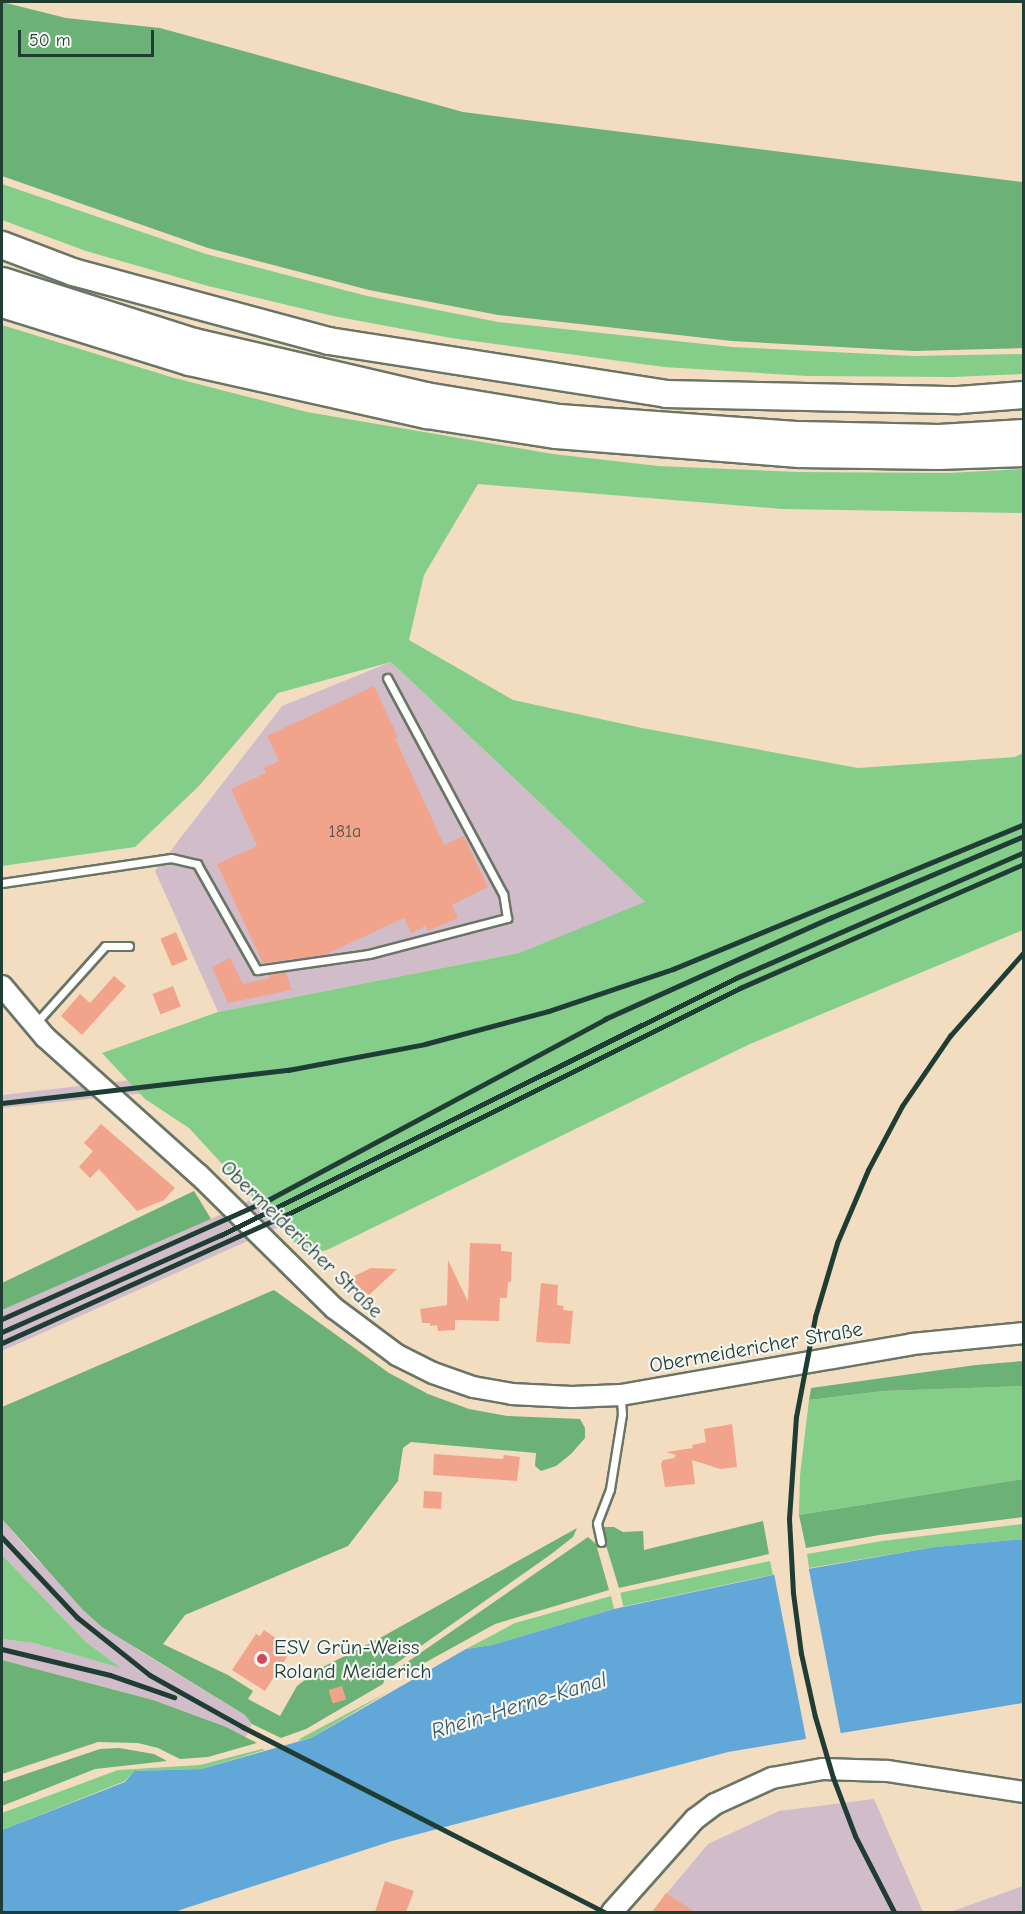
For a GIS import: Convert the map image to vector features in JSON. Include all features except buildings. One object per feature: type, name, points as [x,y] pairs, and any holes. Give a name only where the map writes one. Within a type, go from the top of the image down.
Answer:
[{"type":"highway","points":[[2,245],[73,272],[329,340],[666,394],[959,400],[1023,395]]},
{"type":"highway","points":[[2,280],[194,342],[426,396],[560,418],[799,435],[939,438],[1023,433]]},
{"type":"highway","points":[[2,304],[189,362],[427,415],[556,435],[799,454],[938,456],[1023,453]]},
{"type":"main road","name":"Obermeidericher Straße","points":[[2,986],[34,1025],[81,1071],[200,1175],[334,1308],[397,1355],[433,1373],[483,1389],[511,1394],[572,1397],[621,1395],[912,1344],[1023,1333]]},
{"type":"main road","points":[[612,1912],[695,1819],[715,1804],[772,1778],[824,1769],[859,1769],[887,1771],[1023,1792]]},
{"type":"lane","points":[[2,883],[171,858],[197,864],[257,970],[369,954],[507,918],[504,894],[387,678]]},
{"type":"lane","points":[[34,1025],[105,946],[129,946]]},
{"type":"lane","points":[[601,1542],[597,1523],[610,1489],[622,1414],[621,1395]]},
{"type":"shaded area","points":[[391,662],[646,903],[519,953],[218,1012],[155,871],[282,706]]},
{"type":"shaded area","points":[[1023,814],[1023,873],[661,1036],[290,1222],[2,1351],[2,1310],[211,1219],[273,1189],[644,989],[498,1033],[420,1053],[289,1078],[2,1108],[2,1095],[286,1062],[414,1039],[490,1021],[702,949]]},
{"type":"shaded area","points":[[2,1519],[36,1559],[138,1650],[245,1715],[252,1724],[246,1737],[153,1700],[2,1660],[2,1639],[34,1643],[119,1667],[86,1642],[2,1555]]},
{"type":"shaded area","points":[[874,1799],[923,1912],[651,1912],[708,1844],[779,1811]]},
{"type":"shaded area","points":[[1023,1886],[1023,1912],[950,1912]]},
{"type":"green space","points":[[2,2],[66,18],[160,28],[463,112],[1023,182],[1023,348],[914,351],[732,341],[498,315],[369,290],[208,248],[2,176]]},
{"type":"green space","points":[[2,184],[206,254],[367,296],[498,322],[732,347],[914,356],[1023,354],[1023,374],[952,377],[808,376],[664,367],[451,338],[333,316],[208,286],[86,251],[2,220]]},
{"type":"green space","points":[[2,325],[171,377],[307,412],[553,454],[658,466],[799,472],[948,473],[1023,469],[1023,513],[782,509],[478,484],[424,575],[409,640],[513,700],[642,728],[858,768],[1015,757],[1023,753],[1023,930],[750,1044],[327,1250],[311,1254],[296,1244],[189,1128],[145,1099],[102,1053],[218,1012],[519,953],[645,902],[391,662],[278,693],[199,786],[135,847],[2,866]]},
{"type":"green space","points":[[194,1191],[211,1219],[2,1310],[2,1283]]},
{"type":"green space","points":[[274,1290],[389,1373],[428,1394],[469,1409],[507,1416],[580,1419],[585,1428],[585,1438],[571,1454],[556,1466],[541,1471],[535,1466],[536,1453],[411,1442],[403,1448],[398,1481],[348,1546],[185,1615],[163,1644],[228,1675],[253,1691],[248,1699],[280,1716],[297,1686],[321,1668],[380,1638],[577,1528],[573,1537],[550,1555],[394,1665],[386,1675],[383,1684],[306,1729],[281,1738],[252,1724],[245,1715],[102,1627],[83,1610],[2,1519],[2,1407]]},
{"type":"green space","points":[[1023,1361],[1023,1386],[884,1391],[809,1400],[811,1388],[976,1365]]},
{"type":"green space","points":[[1023,1386],[1023,1479],[799,1515],[800,1475],[809,1400],[884,1391]]},
{"type":"green space","points":[[1023,1479],[1023,1517],[879,1535],[806,1548],[799,1515]]},
{"type":"green space","points":[[763,1521],[769,1554],[619,1588],[605,1542],[604,1527],[614,1527],[623,1532],[643,1531],[644,1550]]},
{"type":"green space","points":[[1023,1524],[1023,1539],[935,1547],[809,1568],[807,1554],[882,1541]]},
{"type":"green space","points":[[588,1537],[596,1544],[609,1590],[495,1624],[410,1671],[401,1670],[403,1665]]},
{"type":"green space","points":[[2,1555],[86,1642],[121,1668],[34,1643],[2,1639]]},
{"type":"green space","points":[[770,1561],[773,1575],[623,1607],[620,1593]]},
{"type":"green space","points":[[611,1596],[614,1609],[492,1645],[466,1649],[515,1623]]},
{"type":"green space","points":[[2,1660],[153,1700],[226,1727],[257,1743],[208,1757],[180,1759],[158,1748],[138,1743],[98,1742],[2,1774]]},
{"type":"green space","points":[[388,1692],[311,1738],[298,1741],[301,1738]]},
{"type":"green space","points":[[119,1748],[154,1754],[167,1761],[95,1769],[2,1806],[2,1782],[100,1749]]},
{"type":"green space","points":[[265,1750],[201,1769],[134,1771],[125,1781],[2,1830],[2,1813],[118,1770],[200,1765]]},
{"type":"water","name":"Rhein-Herne-Kanal","points":[[1023,1539],[1023,1703],[728,1752],[392,1841],[174,1912],[2,1912],[2,1830],[125,1782],[134,1771],[201,1769],[311,1738],[466,1649],[492,1645],[614,1609],[773,1575],[935,1547]]},
{"type":"pier","points":[[808,1565],[841,1737],[807,1743],[774,1572]]},
{"type":"railway","points":[[2,1103],[288,1070],[425,1044],[549,1011],[673,969],[1024,824]]},
{"type":"railway","points":[[2,1319],[270,1199],[605,1019],[830,918],[1024,836]]},
{"type":"railway","points":[[2,1332],[221,1235],[736,978],[1024,852]]},
{"type":"railway","points":[[2,1343],[286,1215],[740,988],[1024,864]]},
{"type":"railway","points":[[894,1912],[855,1836],[833,1778],[815,1717],[801,1654],[793,1593],[789,1519],[796,1417],[815,1317],[837,1243],[868,1170],[902,1106],[950,1036],[1024,952]]},
{"type":"railway","points":[[2,1537],[77,1617],[150,1675],[243,1727],[605,1912]]},
{"type":"railway","points":[[2,1649],[110,1675],[174,1697]]},
{"type":"place","name":"ESV Grün-Weiss Roland Meiderich","points":[[262,1659]]}]
